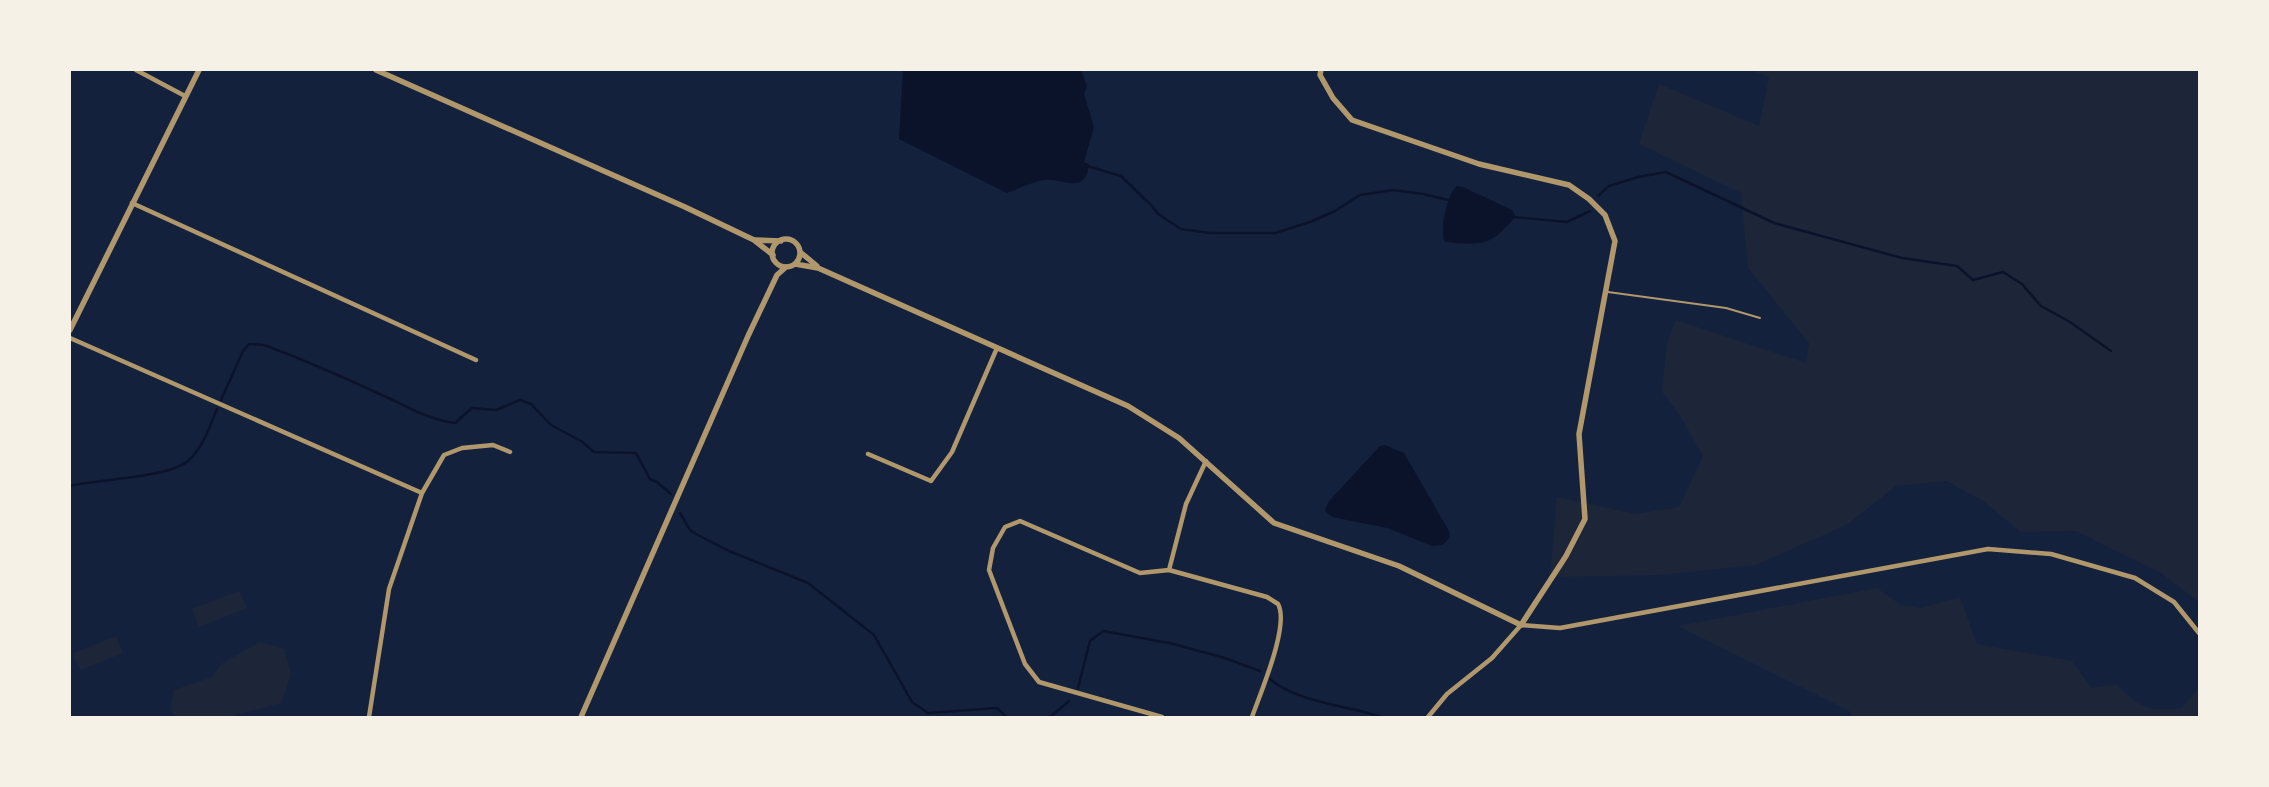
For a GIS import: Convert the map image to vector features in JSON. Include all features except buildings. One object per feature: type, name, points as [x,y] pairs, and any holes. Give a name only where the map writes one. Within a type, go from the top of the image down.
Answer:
[{"type":"street","points":[[136,70],[185,96]]},
{"type":"street","points":[[70,330],[199,70]]},
{"type":"street","points":[[376,70],[754,240],[772,255],[776,262],[777,275]]},
{"type":"street","points":[[1320,70],[1320,75],[1332,98],[1352,120],[1479,164],[1569,185],[1589,199],[1605,215],[1615,241],[1579,434],[1585,519],[1566,556],[1520,625],[1492,658],[1446,694],[1428,717]]},
{"type":"street","points":[[132,203],[476,360]]},
{"type":"street","points":[[754,240],[793,241],[800,252],[818,268]]},
{"type":"street","points":[[772,255],[774,246],[781,240]]},
{"type":"street","points":[[795,264],[800,252]]},
{"type":"street","points":[[776,262],[786,267]]},
{"type":"street","points":[[580,717],[748,336],[777,275],[786,267],[795,264],[818,268],[1128,406],[1180,438],[1274,523],[1399,566],[1520,625],[1560,628],[1988,549],[2051,554],[2135,578],[2174,602],[2199,633]]},
{"type":"street","points":[[70,338],[422,493]]},
{"type":"street","points":[[868,454],[930,481],[952,452],[997,348]]},
{"type":"street","points":[[369,717],[389,589],[422,493],[444,455],[462,448],[493,445],[510,452]]},
{"type":"street","points":[[1169,570],[1186,504],[1206,461]]},
{"type":"street","points":[[1162,717],[1038,682],[1025,664],[989,570],[993,548],[1005,527],[1020,521],[1140,574],[1169,570],[1267,597],[1278,604],[1281,609],[1279,634],[1252,717]]},
{"type":"lane","points":[[1605,292],[1726,308],[1760,318]]},
{"type":"shaded area","points":[[903,70],[1081,70],[1087,86],[1084,94],[1094,127],[1084,162],[1089,164],[1087,174],[1078,183],[1044,180],[1007,193],[899,139]]},
{"type":"shaded area","points":[[1750,70],[2199,70],[2199,602],[2161,573],[2076,531],[2021,532],[1983,501],[1946,481],[1896,486],[1848,524],[1756,565],[1660,575],[1550,577],[1557,497],[1635,514],[1679,507],[1703,456],[1679,414],[1662,392],[1667,343],[1676,320],[1806,363],[1809,343],[1748,268],[1741,193],[1639,144],[1659,84],[1759,126],[1769,77]]},
{"type":"shaded area","points":[[1457,186],[1512,210],[1515,215],[1513,219],[1499,234],[1485,242],[1470,244],[1445,242],[1443,230],[1445,213],[1450,196]]},
{"type":"shaded area","points":[[1385,445],[1404,453],[1449,531],[1450,537],[1443,545],[1432,546],[1387,528],[1332,517],[1326,512],[1325,509],[1329,501],[1380,446]]},
{"type":"shaded area","points":[[1877,588],[1901,605],[1921,608],[1960,597],[1977,644],[2072,661],[2091,688],[2117,684],[2138,703],[2145,706],[2160,709],[2181,708],[2199,688],[2199,717],[1853,717],[1849,711],[1678,626]]},
{"type":"shaded area","points":[[239,591],[247,608],[199,627],[192,609]]},
{"type":"shaded area","points":[[116,636],[123,653],[81,670],[72,654]]},
{"type":"shaded area","points":[[260,642],[284,649],[291,675],[281,703],[228,717],[176,717],[170,710],[174,690],[212,677],[221,664]]},
{"type":"waterway","points":[[1087,166],[1121,176],[1158,214],[1181,229],[1210,233],[1275,233],[1310,222],[1335,211],[1360,195],[1393,190],[1423,194],[1452,201]]},
{"type":"waterway","points":[[1598,196],[1609,186],[1638,177],[1666,172],[1774,223],[1902,258],[1957,266],[1973,280],[2003,272],[2022,284],[2041,306],[2070,322],[2111,351]]},
{"type":"waterway","points":[[1513,217],[1567,222],[1590,211]]},
{"type":"waterway","points":[[221,400],[243,351],[249,344],[264,345],[325,369],[418,412],[445,421],[455,423],[472,408],[496,410],[520,400],[531,404],[551,425],[581,441],[594,452],[636,453],[650,479],[657,482],[671,494]]},
{"type":"waterway","points":[[70,486],[150,474],[180,466],[189,460],[198,449],[206,436],[217,409]]},
{"type":"waterway","points":[[680,513],[690,530],[696,534],[729,551],[808,583],[874,635],[912,702],[928,713],[997,708],[1006,717]]},
{"type":"waterway","points":[[1078,688],[1090,641],[1103,631],[1169,643],[1222,657],[1260,671]]},
{"type":"waterway","points":[[1270,679],[1293,693],[1307,698],[1381,717]]},
{"type":"waterway","points":[[1050,717],[1069,701]]}]
